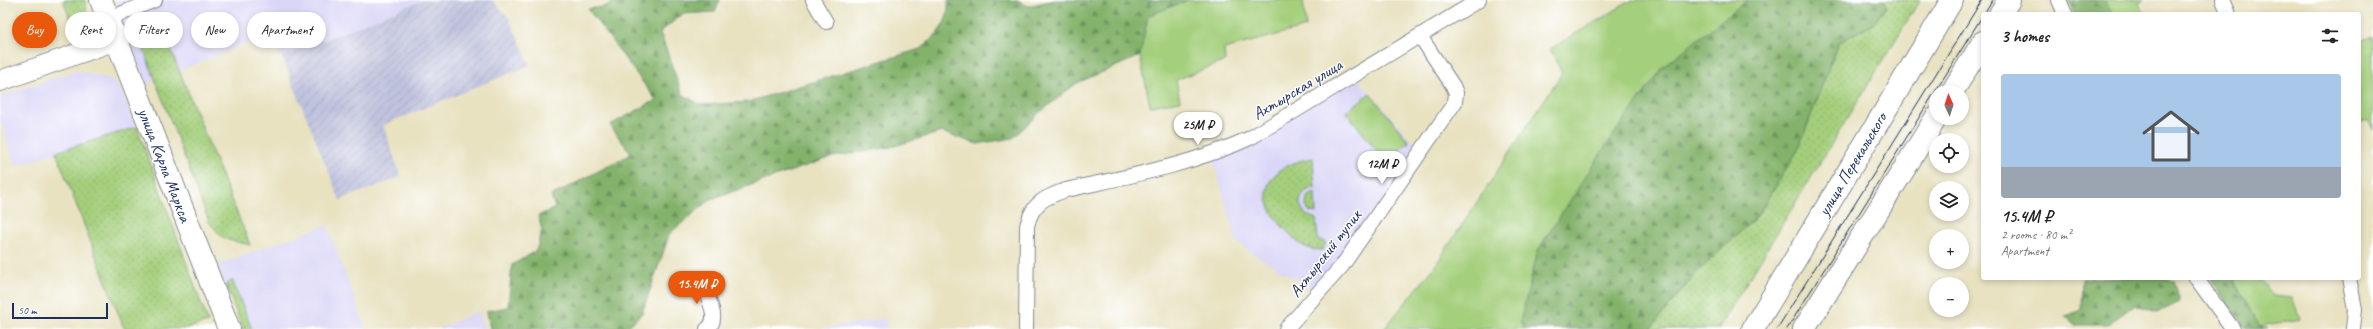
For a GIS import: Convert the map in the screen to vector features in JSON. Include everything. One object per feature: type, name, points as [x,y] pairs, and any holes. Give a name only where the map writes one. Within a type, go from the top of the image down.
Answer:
[{"type":"main road","name":"улица Перекальского","points":[[1753,329],[1952,0]]},
{"type":"main road","points":[[2001,12],[2009,0]]},
{"type":"main road","name":"улица Карла Маркса","points":[[116,40],[229,329]]},
{"type":"main road","points":[[1956,85],[1981,45]]},
{"type":"main road","points":[[1804,329],[1932,125]]},
{"type":"street","points":[[104,9],[155,0]]},
{"type":"street","points":[[813,0],[826,22]]},
{"type":"street","name":"Ахтырская улица","points":[[1026,329],[1027,226],[1029,216],[1035,205],[1048,196],[1066,190],[1187,163],[1215,154],[1250,138],[1479,0]]},
{"type":"street","points":[[2059,0],[2064,12]]},
{"type":"street","points":[[2223,0],[2228,12]]},
{"type":"street","name":"Ахтырский тупик","points":[[1286,329],[1342,266],[1455,102],[1456,93],[1453,86],[1420,36]]},
{"type":"street","points":[[0,81],[93,48]]},
{"type":"street","points":[[2197,280],[2233,329]]},
{"type":"street","points":[[2349,280],[2355,309],[2353,329]]},
{"type":"street","points":[[705,289],[714,318],[713,324],[707,329]]},
{"type":"shaded area","points":[[115,0],[423,0],[326,39],[326,12],[247,12],[247,43],[239,46],[239,12],[191,12],[191,48],[235,48],[146,84],[133,48],[183,48],[183,12],[124,12],[124,24]]},
{"type":"shaded area","points":[[423,0],[492,0],[509,18],[530,65],[383,125],[401,177],[340,200],[282,57],[304,48],[326,48],[326,39]]},
{"type":"shaded area","points":[[277,48],[304,48],[282,57]]},
{"type":"shaded area","points":[[76,71],[111,79],[122,91],[137,127],[15,166],[0,119],[0,96]]},
{"type":"shaded area","points":[[1358,79],[1419,149],[1353,242],[1314,291],[1247,250],[1236,240],[1213,159]]},
{"type":"shaded area","points":[[327,225],[366,329],[243,329],[217,265]]},
{"type":"shaded area","points":[[479,311],[485,329],[438,329]]},
{"type":"shaded area","points":[[887,318],[886,329],[821,329]]},
{"type":"green space","points":[[63,0],[85,0],[86,12],[68,12]]},
{"type":"green space","points":[[618,0],[720,0],[715,12],[683,14],[660,32],[682,94],[701,105],[748,102],[920,49],[932,39],[945,22],[948,0],[1018,0],[1027,6],[1055,0],[1188,0],[1148,16],[1140,56],[1077,83],[1039,113],[1013,138],[977,144],[941,132],[891,147],[832,157],[711,199],[670,233],[642,313],[626,329],[490,329],[487,311],[508,307],[512,265],[536,251],[542,230],[538,216],[555,208],[551,196],[631,154],[610,125],[656,100],[588,9],[603,7]]},
{"type":"green space","points":[[1188,0],[1303,0],[1306,27],[1224,49],[1225,61],[1176,80],[1180,101],[1150,106],[1140,56],[1148,16]]},
{"type":"green space","points":[[1632,0],[1747,0],[1664,66],[1606,145],[1538,250],[1520,322],[1525,329],[1384,329],[1433,269],[1562,73],[1550,49]]},
{"type":"green space","points":[[1747,0],[1885,0],[1886,7],[1873,24],[1838,43],[1798,150],[1757,216],[1695,274],[1650,329],[1525,329],[1520,322],[1538,250],[1606,145],[1664,66]]},
{"type":"green space","points":[[1885,0],[1920,0],[1718,329],[1650,329],[1695,274],[1757,216],[1798,150],[1838,42],[1873,24],[1886,7]]},
{"type":"green space","points":[[2068,0],[2104,0],[2112,12],[2073,12]]},
{"type":"green space","points":[[2104,0],[2144,0],[2139,3],[2145,12],[2112,12]]},
{"type":"green space","points":[[2373,36],[2373,130],[2369,120],[2361,122],[2361,41]]},
{"type":"green space","points":[[143,48],[170,48],[250,245],[224,239],[209,222]]},
{"type":"green space","points":[[1370,93],[1409,142],[1385,161],[1346,112]]},
{"type":"green space","points":[[137,127],[208,322],[184,329],[125,329],[56,152]]},
{"type":"green space","points":[[1313,158],[1315,188],[1306,191],[1302,195],[1300,205],[1306,215],[1316,219],[1318,240],[1326,242],[1322,250],[1311,249],[1303,246],[1296,240],[1276,219],[1270,207],[1267,195],[1269,185],[1274,176],[1284,168],[1297,162]]},
{"type":"green space","points":[[1315,193],[1316,213],[1309,211],[1306,205],[1307,197]]},
{"type":"green space","points":[[232,280],[252,329],[243,329],[226,285]]},
{"type":"green space","points":[[2082,280],[2170,280],[2174,281],[2180,302],[2157,313],[2134,305],[2108,325],[2074,325],[2065,316],[2081,310]]},
{"type":"green space","points":[[2211,280],[2234,280],[2260,326],[2268,329],[2245,329]]},
{"type":"green space","points":[[2234,280],[2261,280],[2272,295],[2292,297],[2300,319],[2260,326]]},
{"type":"tram line","points":[[1777,329],[1982,0]]},
{"type":"tram line","points":[[1985,12],[1992,0]]},
{"type":"tram line","points":[[1787,329],[1981,18]]}]
